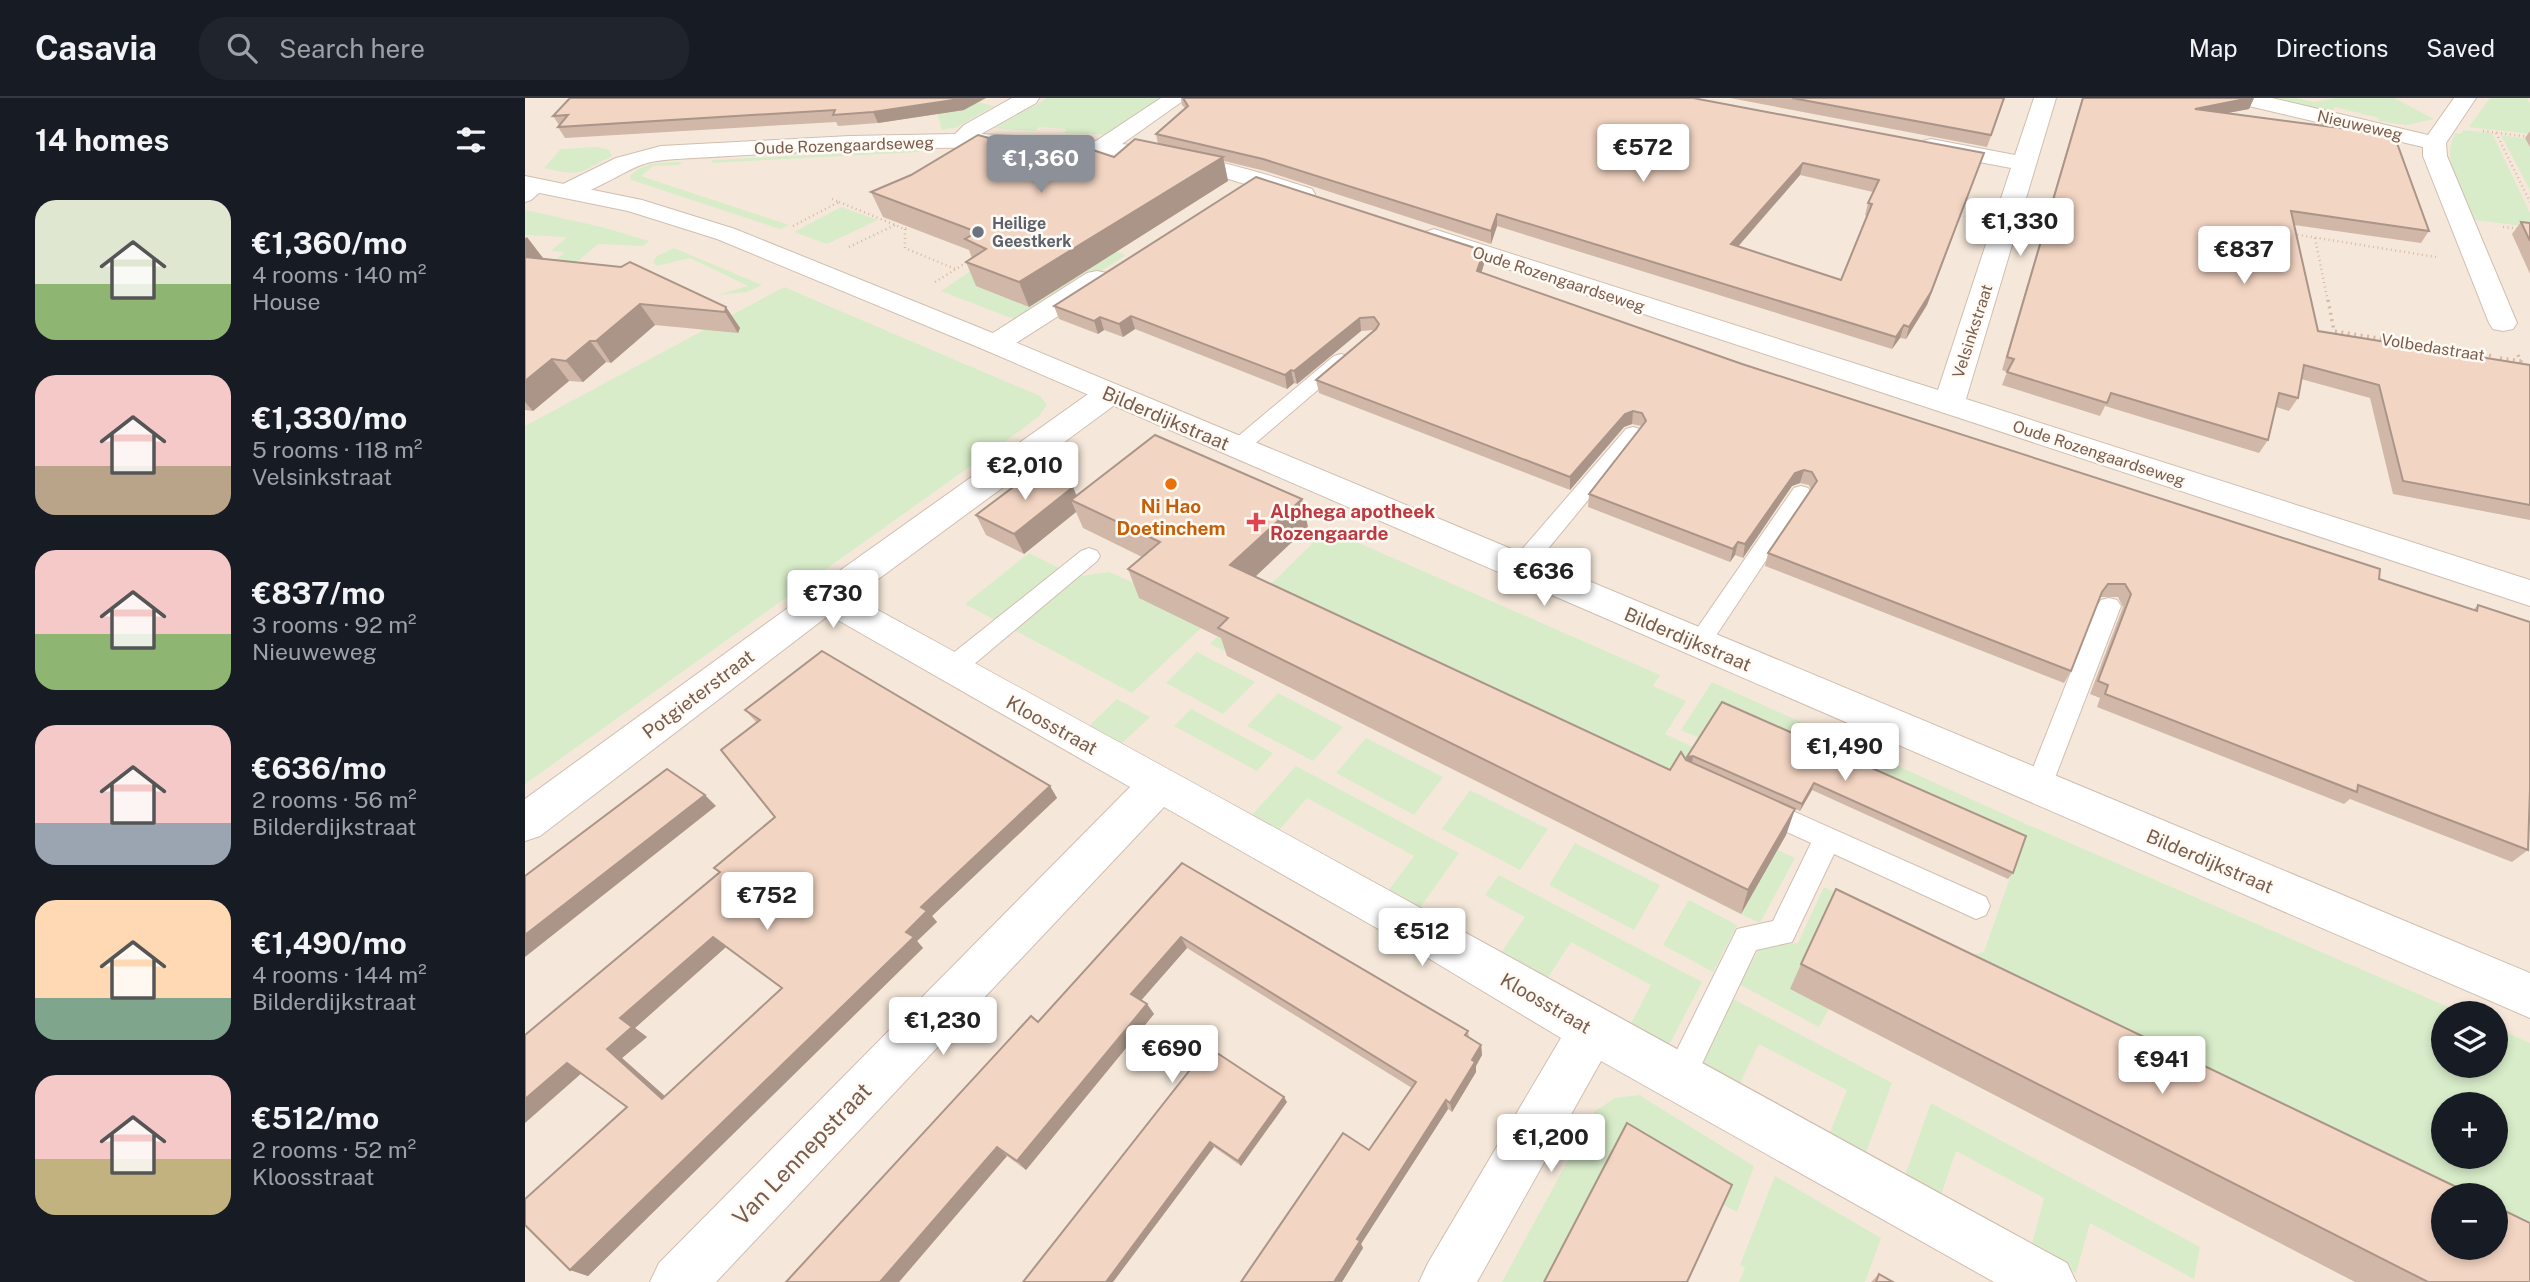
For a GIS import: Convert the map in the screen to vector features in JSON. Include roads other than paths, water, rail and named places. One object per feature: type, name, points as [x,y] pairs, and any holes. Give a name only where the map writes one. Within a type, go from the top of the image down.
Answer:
[{"type":"street","points":[[962,140],[972,130],[1028,98]]},
{"type":"street","points":[[1100,148],[1176,98]]},
{"type":"street","name":"Velsinkstraat","points":[[1949,404],[2045,98]]},
{"type":"street","name":"Nieuweweg","points":[[2244,98],[2440,133]]},
{"type":"street","points":[[2440,133],[2465,98]]},
{"type":"street","name":"Volbedastraat","points":[[2440,133],[2435,156],[2503,323]]},
{"type":"street","name":"Oude Rozengaardseweg","points":[[539,189],[638,156],[661,153],[885,141],[962,140],[1100,148],[1167,157],[1255,178],[1334,204]]},
{"type":"street","points":[[1913,142],[2025,163]]},
{"type":"street","points":[[1221,200],[1255,178]]},
{"type":"street","name":"Bilderdijkstraat","points":[[539,189],[633,205],[726,234],[995,344],[2530,996]]},
{"type":"street","name":"Oude Rozengaardseweg","points":[[1413,230],[2530,593]]},
{"type":"street","points":[[995,344],[1120,264]]},
{"type":"street","name":"Potgieterstraat","points":[[525,823],[827,598],[1109,394]]},
{"type":"street","name":"Kloosstraat","points":[[827,598],[1419,928],[1592,1030],[2048,1282]]},
{"type":"street","name":"Van Lennepstraat","points":[[678,1282],[1159,785]]},
{"type":"street","points":[[1447,1282],[1592,1030]]},
{"type":"lane","points":[[1237,448],[1359,346]]},
{"type":"lane","points":[[1520,567],[1633,433]]},
{"type":"lane","points":[[1699,643],[1801,494]]},
{"type":"lane","points":[[951,668],[1089,556]]},
{"type":"lane","points":[[2038,788],[2109,606]]},
{"type":"lane","points":[[1740,799],[1976,906]]},
{"type":"lane","points":[[1679,1078],[1747,938],[1782,933],[1828,839]]},
{"type":"place","name":"Heilige Geestkerk","points":[[978,232]]},
{"type":"place","name":"Ni Hao Doetinchem","points":[[1171,484]]},
{"type":"place","name":"Alphega apotheek Rozengaarde","points":[[1256,522]]}]
